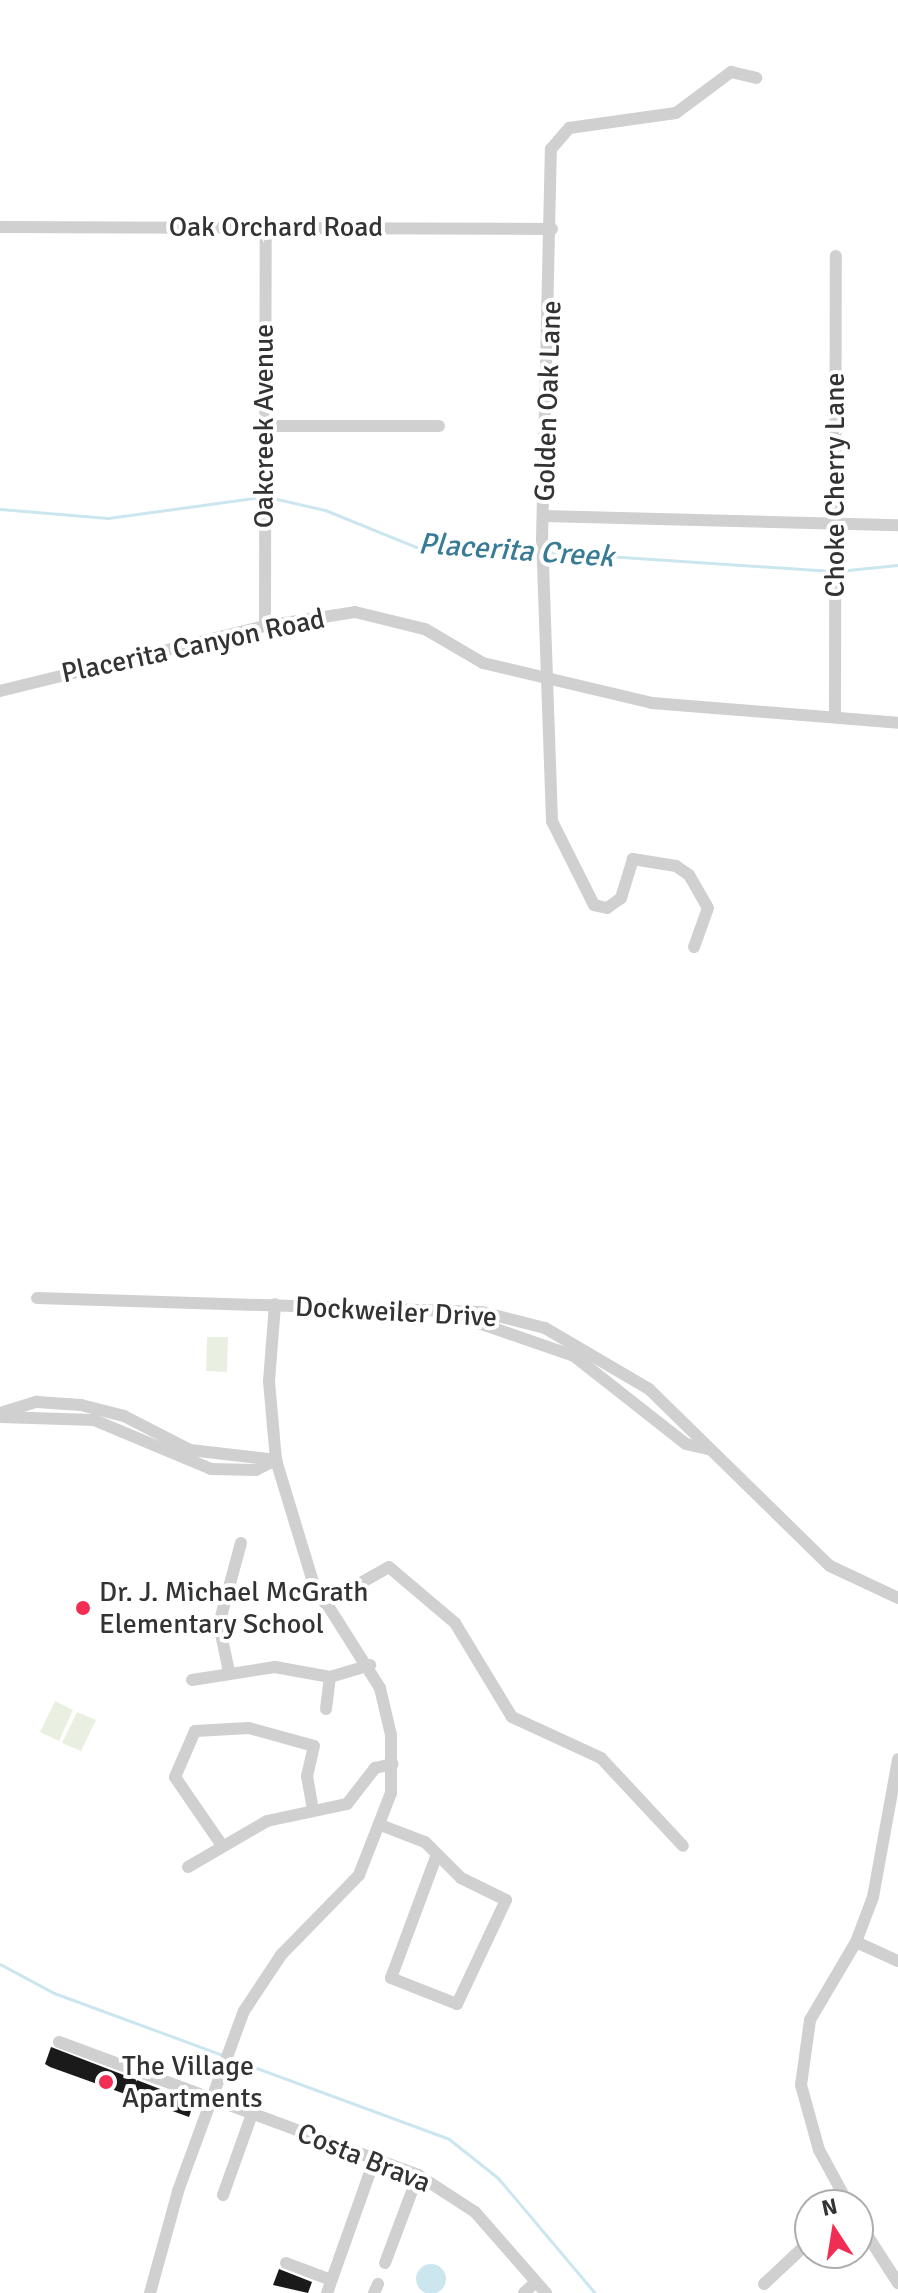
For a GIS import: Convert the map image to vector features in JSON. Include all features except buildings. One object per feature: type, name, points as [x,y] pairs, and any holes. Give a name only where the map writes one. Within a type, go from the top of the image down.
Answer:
[{"type":"street","name":"Golden Oak Lane","points":[[694,947],[708,908],[698,886],[676,866],[633,859],[621,898],[607,908],[587,894],[552,821],[544,516],[552,229],[551,149],[560,132],[633,115],[676,113],[731,72],[756,78]]},
{"type":"street","name":"Oak Orchard Road","points":[[0,227],[266,225],[552,229]]},
{"type":"street","name":"Oakcreek Avenue","points":[[265,626],[263,426],[266,225]]},
{"type":"street","name":"Choke Cherry Lane","points":[[835,714],[836,256]]},
{"type":"street","points":[[263,426],[439,426]]},
{"type":"street","points":[[544,516],[898,525]]},
{"type":"street","name":"Placerita Canyon Road","points":[[0,691],[265,626],[355,612],[425,629],[483,663],[652,703],[835,714],[898,723]]},
{"type":"street","name":"Dockweiler Drive","points":[[37,1298],[444,1310],[574,1356],[626,1390],[686,1444],[707,1449],[830,1566],[898,1598]]},
{"type":"street","points":[[150,2293],[210,2099],[234,2037],[269,1969],[343,1897],[383,1826],[393,1764],[388,1717],[370,1665],[325,1603],[304,1558],[276,1460],[269,1381],[275,1304]]},
{"type":"street","points":[[0,1415],[37,1402],[81,1405],[124,1416],[190,1450],[276,1460]]},
{"type":"street","points":[[229,1672],[219,1624],[241,1543]]},
{"type":"street","points":[[325,1603],[389,1567],[455,1623],[512,1717],[601,1758],[683,1846]]},
{"type":"street","points":[[192,1680],[275,1667],[330,1677],[370,1665]]},
{"type":"street","points":[[326,1709],[330,1677]]},
{"type":"street","points":[[221,1844],[175,1777],[195,1731],[249,1728],[314,1746],[307,1776],[313,1809]]},
{"type":"street","points":[[840,2189],[819,2150],[801,2085],[810,2020],[856,1942],[873,1897],[898,1759]]},
{"type":"street","points":[[188,1867],[221,1844],[267,1821],[347,1804],[375,1768],[393,1764]]},
{"type":"street","points":[[383,1826],[425,1842],[436,1857],[461,1878],[506,1900],[457,2004],[391,1978],[436,1857]]},
{"type":"street","points":[[856,1942],[898,1961]]},
{"type":"street","name":"Costa Brava","points":[[59,2042],[418,2175],[475,2212],[546,2293]]},
{"type":"street","points":[[223,2195],[252,2114]]},
{"type":"street","points":[[327,2293],[375,2158]]},
{"type":"street","points":[[385,2263],[418,2175]]},
{"type":"street","points":[[874,2246],[898,2283]]},
{"type":"street","points":[[764,2284],[794,2256]]},
{"type":"street","points":[[286,2263],[331,2280]]},
{"type":"street","points":[[524,2293],[536,2282]]},
{"type":"green space","points":[[207,1337],[228,1337],[227,1372],[206,1371]]},
{"type":"green space","points":[[55,1701],[73,1710],[59,1741],[40,1732]]},
{"type":"green space","points":[[77,1712],[96,1720],[81,1751],[62,1743]]},
{"type":"water","points":[[431,2264],[437,2265],[445,2273],[445,2285],[437,2293],[431,2294],[425,2293],[417,2285],[416,2279],[417,2273],[425,2265]]},
{"type":"waterway","name":"Placerita Creek","points":[[0,509],[108,518],[261,497]]},
{"type":"waterway","name":"Placerita Creek","points":[[268,497],[325,510],[416,547],[539,552]]},
{"type":"waterway","name":"Placerita Creek","points":[[547,552],[831,571]]},
{"type":"waterway","name":"Placerita Creek","points":[[838,571],[898,565]]},
{"type":"waterway","points":[[0,1964],[54,1993],[225,2056]]},
{"type":"waterway","points":[[232,2059],[449,2139],[498,2178],[595,2293]]},
{"type":"place","name":"Dr. J. Michael McGrath Elementary School","points":[[83,1608]]},
{"type":"place","name":"The Village Apartments","points":[[106,2082]]}]
